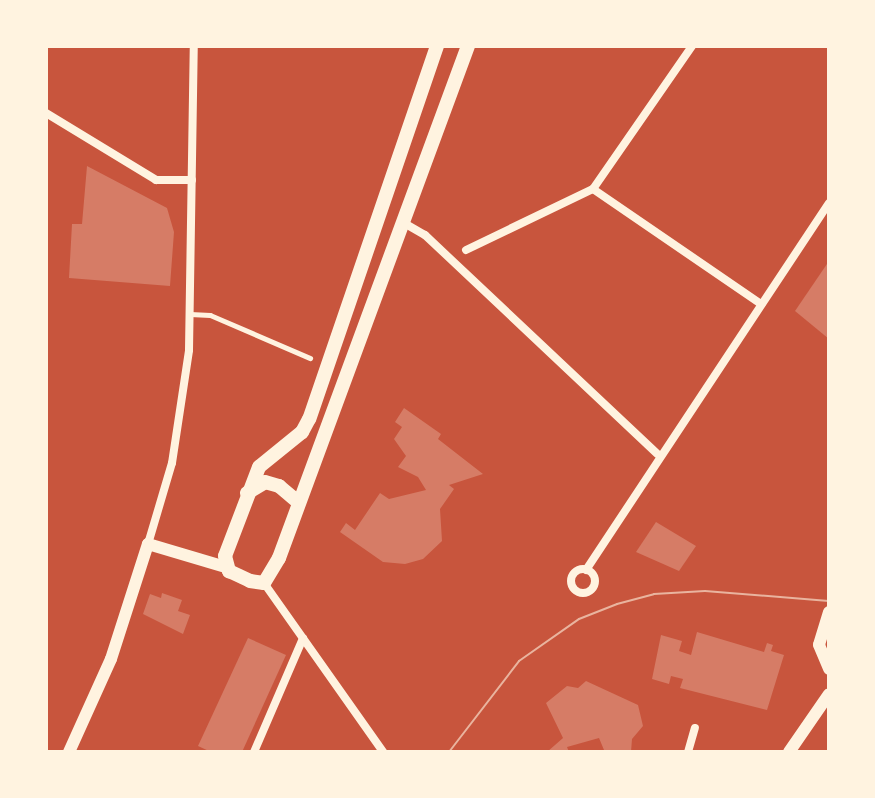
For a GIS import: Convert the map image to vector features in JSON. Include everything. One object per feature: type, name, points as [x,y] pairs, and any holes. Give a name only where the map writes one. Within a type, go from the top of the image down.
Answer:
[{"type":"main road","points":[[437,46],[306,426],[259,467],[247,493],[225,567],[239,577],[264,583],[404,223],[468,46]]},
{"type":"main road","points":[[380,217],[391,226],[404,223]]},
{"type":"main road","points":[[247,493],[265,482],[279,486],[298,502]]},
{"type":"street","points":[[69,752],[111,659],[148,544],[183,409],[190,314],[194,46]]},
{"type":"street","points":[[466,250],[593,189],[692,46]]},
{"type":"street","points":[[46,113],[156,180],[192,180]]},
{"type":"street","points":[[593,189],[761,304]]},
{"type":"street","points":[[586,570],[657,454],[829,203]]},
{"type":"street","points":[[404,223],[425,235],[657,454]]},
{"type":"street","points":[[148,544],[225,567]]},
{"type":"street","points":[[264,583],[383,752]]},
{"type":"street","points":[[829,612],[819,645],[829,669]]},
{"type":"street","points":[[254,752],[303,638]]},
{"type":"street","points":[[789,752],[829,694]]},
{"type":"street","points":[[688,752],[695,728]]},
{"type":"lane","points":[[190,314],[210,315],[310,358]]},
{"type":"building","points":[[87,166],[167,208],[174,232],[170,286],[69,278],[72,224],[82,224]]},
{"type":"building","points":[[829,261],[829,339],[795,311]]},
{"type":"building","points":[[404,408],[441,434],[438,439],[483,474],[449,485],[454,489],[440,509],[442,541],[423,559],[405,564],[383,562],[340,532],[346,523],[355,530],[380,493],[389,499],[426,490],[418,477],[398,467],[406,456],[394,439],[402,427],[395,422]]},
{"type":"building","points":[[656,522],[696,546],[679,571],[636,552]]},
{"type":"building","points":[[162,593],[182,600],[178,611],[190,615],[183,634],[143,614],[150,594],[161,598]]},
{"type":"building","points":[[697,632],[764,652],[767,643],[773,645],[771,651],[784,655],[767,710],[680,688],[683,679],[671,676],[669,684],[652,679],[661,635],[682,641],[679,651],[691,655]]},
{"type":"building","points":[[248,638],[286,655],[242,752],[211,752],[198,746]]},
{"type":"building","points":[[586,681],[638,705],[643,726],[632,739],[631,752],[598,752],[604,750],[599,738],[567,747],[569,752],[547,752],[563,738],[546,703],[567,686],[578,688]]},
{"type":"tram line","points":[[449,752],[519,661],[579,619],[654,594],[705,591],[829,601]]}]
